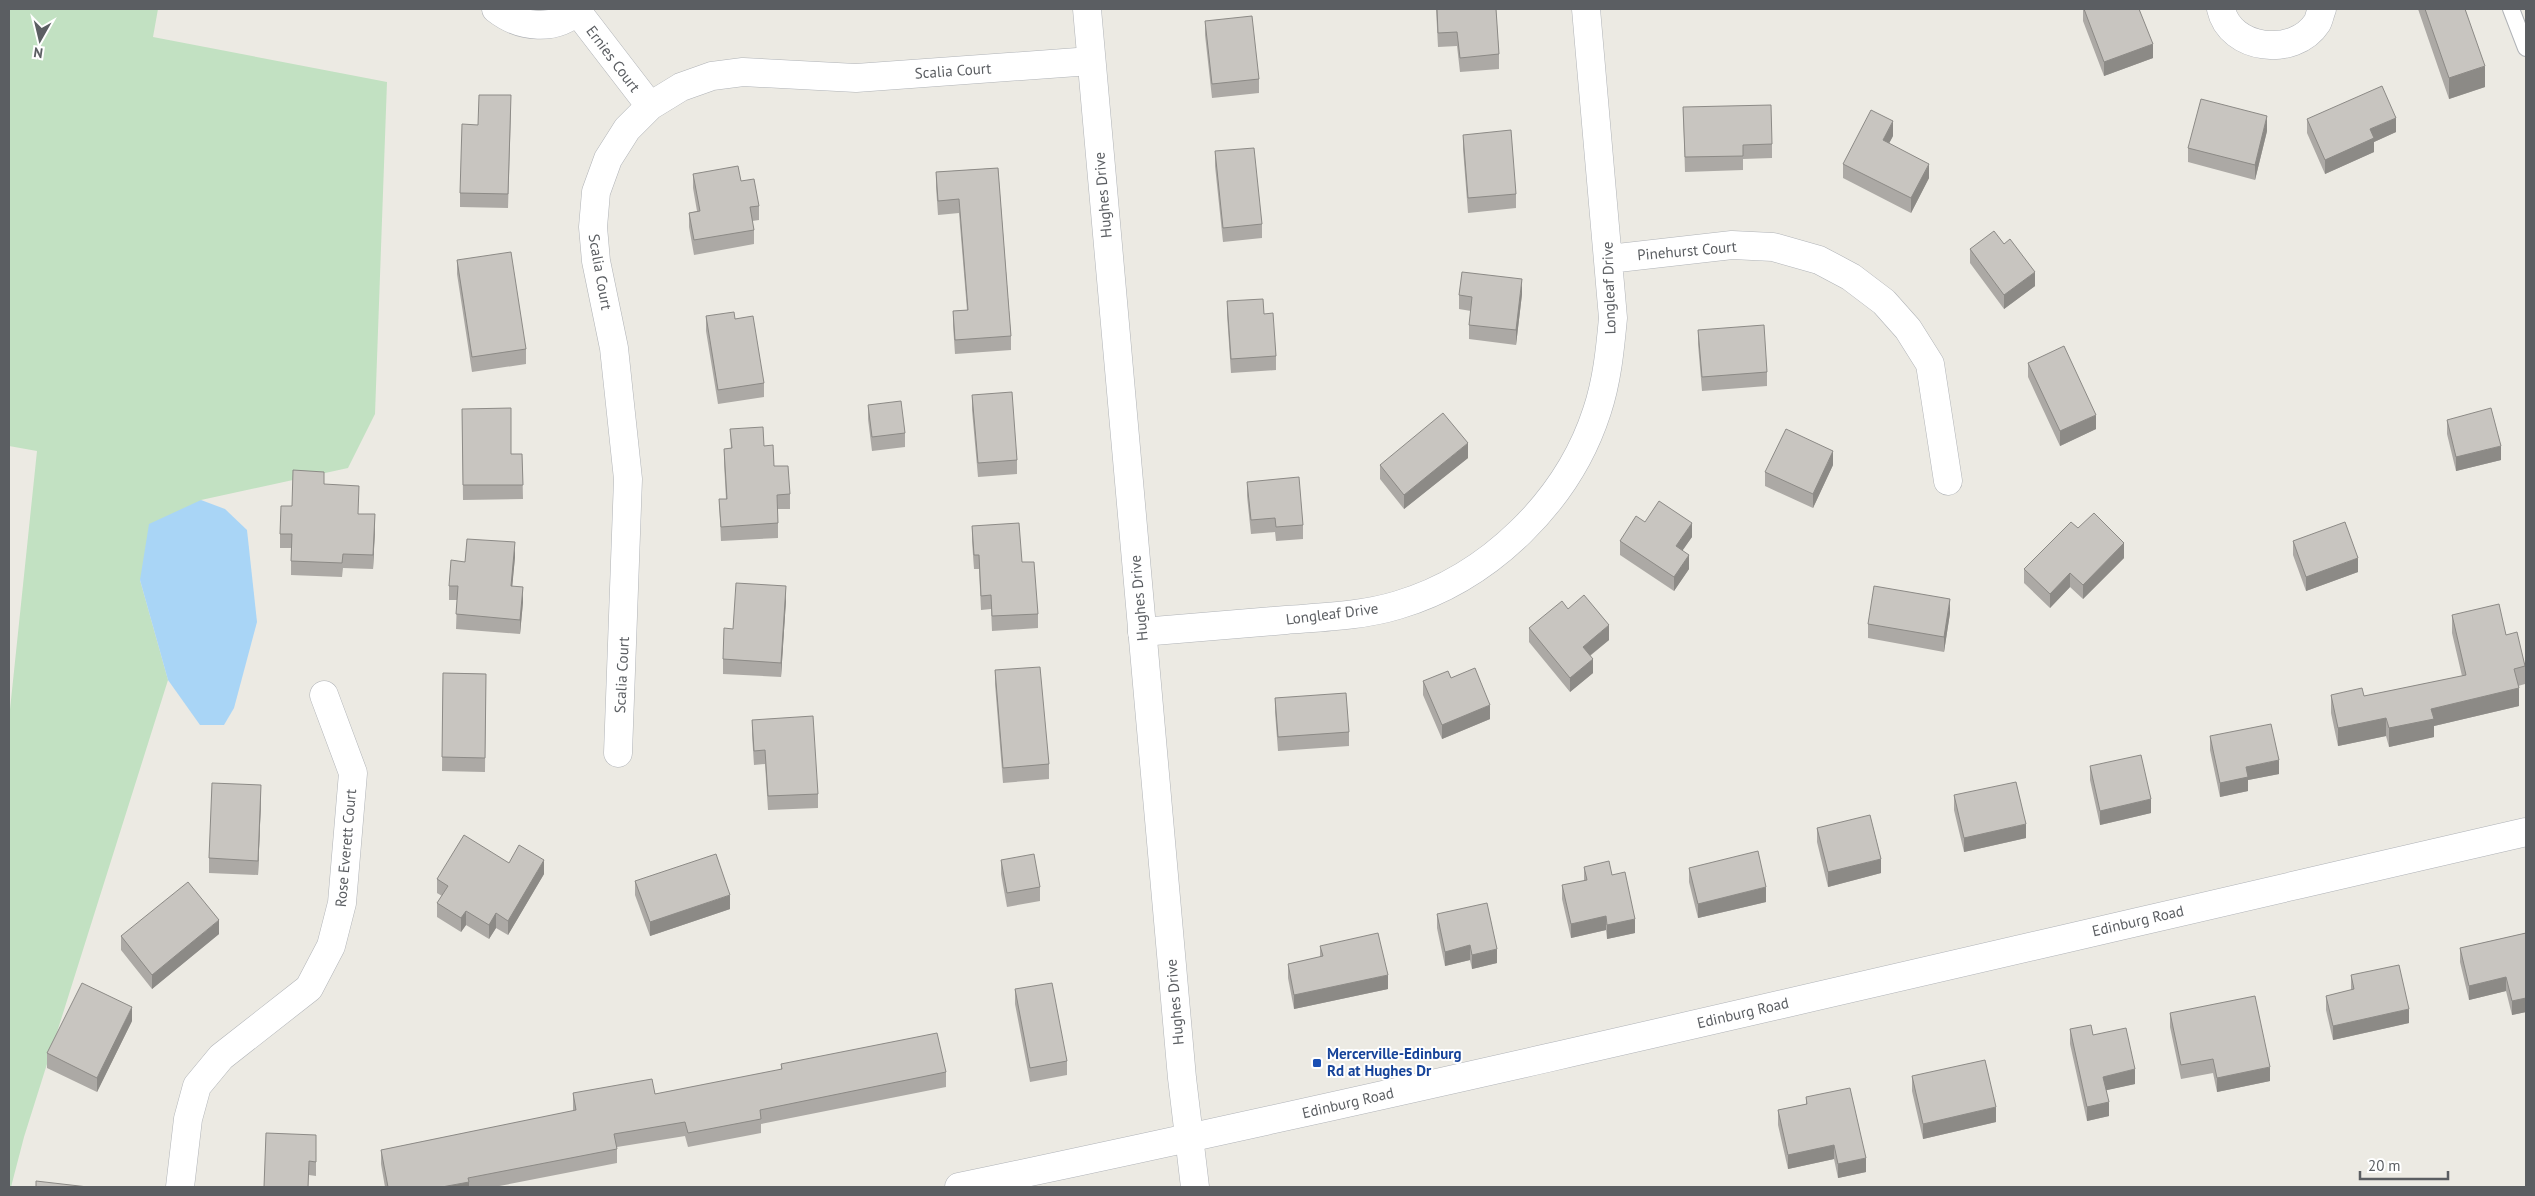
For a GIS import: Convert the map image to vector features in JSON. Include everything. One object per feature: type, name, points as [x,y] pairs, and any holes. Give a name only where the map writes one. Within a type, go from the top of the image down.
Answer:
[{"type":"street","name":"Ernies Court","points":[[496,9],[506,17],[524,24],[543,25],[561,21],[578,10],[650,106]]},
{"type":"street","name":"Hughes Drive","points":[[1086,9],[1182,1078],[1195,1187]]},
{"type":"street","name":"Longleaf Drive","points":[[1142,632],[1358,614],[1399,605],[1443,587],[1480,566],[1518,536],[1549,500],[1576,461],[1597,412],[1609,366],[1613,318],[1586,9]]},
{"type":"street","points":[[2220,9],[2223,20],[2240,36],[2255,43],[2276,46],[2301,38],[2317,23],[2322,9]]},
{"type":"street","name":"Scalia Court","points":[[618,753],[628,479],[614,348],[596,261],[593,226],[596,192],[608,159],[627,129],[650,106],[689,84],[712,76],[743,72],[856,78],[1091,62]]},
{"type":"street","name":"Pinehurst Court","points":[[1609,258],[1732,245],[1773,247],[1819,260],[1852,277],[1884,302],[1908,329],[1930,364],[1948,481]]},
{"type":"street","name":"Rose Everett Court","points":[[180,1187],[188,1119],[197,1086],[221,1057],[309,988],[331,946],[342,903],[352,773],[324,694]]},
{"type":"street","name":"Edinburg Road","points":[[959,1187],[1190,1138],[2526,832]]},
{"type":"lane","points":[[2510,9],[2526,48]]},
{"type":"green space","points":[[9,9],[158,9],[153,37],[387,82],[375,414],[348,468],[201,500],[140,580],[168,680],[24,1137],[11,1187],[9,1187],[9,719],[37,451],[9,446]]},
{"type":"water","points":[[201,500],[225,509],[247,530],[257,622],[234,708],[224,725],[200,725],[168,680],[140,580],[149,524]]},
{"type":"building","points":[[1437,9],[1496,9],[1499,54],[1460,58],[1457,32],[1438,33]]},
{"type":"building","points":[[2084,9],[2139,9],[2153,44],[2104,62]]},
{"type":"building","points":[[2425,9],[2465,9],[2485,66],[2449,78]]},
{"type":"building","points":[[1252,16],[1259,79],[1212,84],[1205,21]]},
{"type":"building","points":[[2382,86],[2396,118],[2370,129],[2374,138],[2325,160],[2307,119]]},
{"type":"building","points":[[479,95],[511,95],[508,194],[460,193],[462,124],[478,125]]},
{"type":"building","points":[[2201,99],[2267,116],[2255,165],[2188,148]]},
{"type":"building","points":[[1771,105],[1772,144],[1743,145],[1743,156],[1685,157],[1683,107]]},
{"type":"building","points":[[1871,110],[1893,121],[1883,140],[1929,164],[1911,198],[1843,164]]},
{"type":"building","points":[[1511,130],[1516,194],[1468,198],[1463,135]]},
{"type":"building","points":[[1254,148],[1262,224],[1223,228],[1215,151]]},
{"type":"building","points":[[738,166],[741,181],[754,179],[759,206],[750,207],[754,230],[694,240],[689,213],[700,211],[693,174]]},
{"type":"building","points":[[998,168],[1011,336],[955,340],[953,311],[968,310],[959,199],[938,201],[936,172]]},
{"type":"building","points":[[1994,231],[2004,244],[2010,239],[2035,272],[2004,295],[1970,249]]},
{"type":"building","points":[[511,252],[526,349],[472,357],[457,260]]},
{"type":"building","points":[[1462,272],[1522,279],[1516,330],[1469,325],[1472,297],[1459,295]]},
{"type":"building","points":[[1263,299],[1264,314],[1273,313],[1276,356],[1231,359],[1227,301]]},
{"type":"building","points":[[734,312],[735,319],[753,316],[764,383],[718,390],[706,316]]},
{"type":"building","points":[[1764,325],[1767,372],[1702,377],[1698,330]]},
{"type":"building","points":[[2064,346],[2096,415],[2060,431],[2028,363]]},
{"type":"building","points":[[1012,392],[1017,460],[978,463],[972,395]]},
{"type":"building","points":[[901,401],[905,433],[872,437],[868,405]]},
{"type":"building","points":[[511,408],[511,454],[522,454],[523,485],[463,485],[462,409]]},
{"type":"building","points":[[2491,408],[2501,446],[2456,457],[2447,420]]},
{"type":"building","points":[[1443,413],[1468,443],[1404,495],[1380,465]]},
{"type":"building","points":[[763,427],[764,446],[773,445],[774,466],[788,466],[790,494],[777,495],[778,523],[721,527],[719,499],[727,499],[724,449],[732,448],[730,429]]},
{"type":"building","points":[[1786,429],[1833,451],[1813,494],[1765,472]]},
{"type":"building","points":[[293,470],[324,472],[324,484],[359,486],[358,514],[375,514],[373,555],[343,554],[342,563],[291,561],[292,534],[280,534],[281,506],[292,506]]},
{"type":"building","points":[[1299,477],[1303,525],[1276,527],[1275,518],[1251,520],[1247,482]]},
{"type":"building","points":[[1659,501],[1692,523],[1676,546],[1689,555],[1674,577],[1620,541],[1636,516],[1645,522]]},
{"type":"building","points":[[2094,513],[2124,543],[2083,585],[2070,573],[2050,594],[2024,569],[2071,522],[2078,528]]},
{"type":"building","points":[[2345,522],[2358,558],[2306,577],[2293,541]]},
{"type":"building","points":[[1019,523],[1022,562],[1034,562],[1038,614],[992,616],[991,595],[981,596],[979,555],[974,555],[972,526]]},
{"type":"building","points":[[467,539],[515,542],[511,586],[523,587],[520,620],[456,614],[458,586],[449,586],[451,560],[465,562]]},
{"type":"building","points":[[736,583],[786,586],[781,663],[723,659],[724,628],[733,629]]},
{"type":"building","points":[[1874,586],[1950,599],[1944,637],[1868,624]]},
{"type":"building","points":[[1584,595],[1609,625],[1583,647],[1593,659],[1570,678],[1529,628],[1562,601],[1568,609]]},
{"type":"building","points":[[2499,604],[2506,635],[2517,632],[2525,666],[2514,669],[2519,688],[2431,709],[2434,719],[2389,728],[2386,718],[2338,728],[2331,695],[2362,688],[2364,696],[2466,675],[2452,615]]},
{"type":"building","points":[[1040,667],[1049,764],[1003,768],[995,670]]},
{"type":"building","points":[[1475,668],[1490,705],[1442,725],[1423,681],[1448,671],[1451,678]]},
{"type":"building","points":[[443,673],[486,674],[485,758],[442,757]]},
{"type":"building","points":[[1346,693],[1349,732],[1278,737],[1275,698]]},
{"type":"building","points":[[813,716],[818,794],[768,796],[765,750],[754,751],[752,720]]},
{"type":"building","points":[[2271,724],[2279,760],[2246,767],[2248,777],[2220,783],[2210,736]]},
{"type":"building","points":[[2141,755],[2151,799],[2100,811],[2090,766]]},
{"type":"building","points":[[2016,782],[2026,824],[1964,838],[1954,795]]},
{"type":"building","points":[[212,783],[261,785],[258,861],[209,858]]},
{"type":"building","points":[[1870,815],[1881,859],[1828,872],[1817,828]]},
{"type":"building","points":[[464,835],[509,863],[519,845],[544,860],[508,921],[496,913],[489,925],[466,911],[461,918],[437,903],[448,886],[437,879]]},
{"type":"building","points":[[1758,851],[1766,887],[1698,904],[1689,868]]},
{"type":"building","points":[[716,854],[730,895],[650,922],[635,881]]},
{"type":"building","points":[[1034,854],[1040,887],[1007,893],[1001,860]]},
{"type":"building","points":[[1609,861],[1612,875],[1625,872],[1635,919],[1607,925],[1606,916],[1571,924],[1562,885],[1587,880],[1584,867]]},
{"type":"building","points":[[188,882],[219,920],[152,975],[121,936]]},
{"type":"building","points":[[1487,903],[1497,949],[1472,955],[1470,945],[1445,952],[1437,914]]},
{"type":"building","points":[[1378,933],[1388,975],[1294,995],[1288,964],[1323,956],[1320,946]]},
{"type":"building","points":[[2526,933],[2526,998],[2512,1001],[2506,977],[2469,986],[2460,948]]},
{"type":"building","points":[[2399,965],[2409,1009],[2333,1026],[2326,996],[2354,989],[2351,975]]},
{"type":"building","points":[[82,983],[132,1007],[97,1078],[47,1053]]},
{"type":"building","points":[[1052,983],[1067,1061],[1030,1068],[1015,989]]},
{"type":"building","points":[[2255,996],[2270,1067],[2217,1078],[2213,1059],[2181,1065],[2170,1013]]},
{"type":"building","points":[[2091,1025],[2093,1035],[2126,1028],[2135,1069],[2103,1077],[2109,1102],[2087,1107],[2070,1029]]},
{"type":"building","points":[[937,1033],[946,1072],[760,1110],[761,1119],[688,1133],[685,1122],[614,1134],[617,1149],[468,1178],[469,1182],[442,1187],[388,1187],[381,1150],[576,1110],[573,1093],[652,1079],[655,1094],[782,1069],[781,1064]]},
{"type":"building","points":[[1985,1060],[1996,1107],[1923,1124],[1912,1076]]},
{"type":"building","points":[[1850,1088],[1866,1158],[1838,1164],[1834,1145],[1788,1155],[1778,1110],[1807,1104],[1806,1097]]},
{"type":"building","points":[[266,1133],[316,1135],[316,1162],[309,1161],[308,1187],[264,1187]]},
{"type":"building","points":[[36,1181],[88,1187],[36,1187]]},
{"type":"place","name":"Mercerville-Edinburg Rd at Hughes Dr","points":[[1317,1063]]}]
